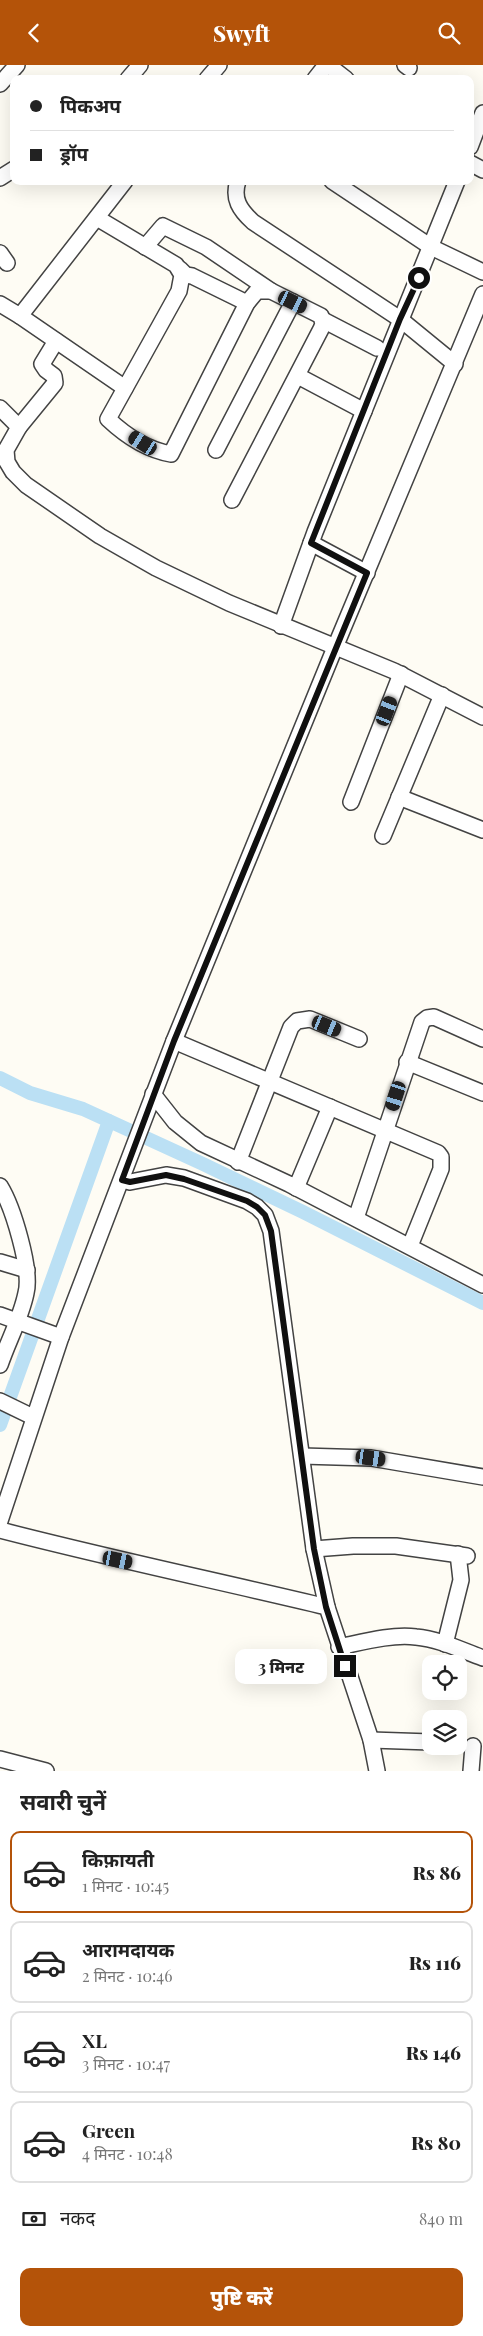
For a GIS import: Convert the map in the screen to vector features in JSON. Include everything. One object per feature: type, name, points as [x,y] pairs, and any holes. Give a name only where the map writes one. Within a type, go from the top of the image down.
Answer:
[{"type":"street","points":[[131,75],[140,65]]},
{"type":"street","points":[[210,75],[219,65]]},
{"type":"street","points":[[318,75],[327,65],[341,75]]},
{"type":"street","points":[[0,84],[10,67]]},
{"type":"street","points":[[474,137],[483,113]]},
{"type":"street","points":[[20,316],[122,185]]},
{"type":"street","points":[[237,185],[235,192],[241,211],[253,222],[400,319],[455,364]]},
{"type":"street","points":[[338,185],[431,247],[483,272]]},
{"type":"street","points":[[281,626],[311,543],[455,185]]},
{"type":"street","points":[[97,218],[180,269],[186,275],[192,276],[247,303]]},
{"type":"street","points":[[145,247],[162,226],[206,247],[270,291],[318,314],[323,319],[377,348]]},
{"type":"street","points":[[180,269],[182,275],[179,291],[108,419],[117,427],[156,451],[171,454],[247,303],[257,291],[270,291]]},
{"type":"street","points":[[0,1521],[61,1337],[174,1041],[336,645],[483,294]]},
{"type":"street","points":[[216,450],[293,302]]},
{"type":"street","points":[[0,304],[126,388]]},
{"type":"street","points":[[232,500],[298,376],[321,329],[323,319]]},
{"type":"street","points":[[56,341],[42,363],[46,370],[54,375],[55,383],[19,427],[6,450],[4,461],[26,485],[100,536],[156,568],[281,626],[336,645],[401,674],[483,717]]},
{"type":"street","points":[[298,376],[364,411]]},
{"type":"street","points":[[0,408],[19,427]]},
{"type":"street","points":[[311,543],[367,573]]},
{"type":"street","points":[[351,802],[401,674]]},
{"type":"street","points":[[383,836],[442,695]]},
{"type":"street","points":[[399,797],[483,830]]},
{"type":"street","points":[[356,1218],[418,1031],[427,1018],[440,1019],[483,1039]]},
{"type":"street","points":[[238,1162],[291,1027],[297,1021],[310,1019],[359,1039]]},
{"type":"street","points":[[174,1041],[438,1153],[442,1162],[441,1169],[410,1246]]},
{"type":"street","points":[[407,1062],[483,1093]]},
{"type":"street","points":[[152,1099],[186,1133],[201,1143],[356,1218],[483,1285]]},
{"type":"street","points":[[296,1188],[330,1107]]},
{"type":"street","points":[[122,1180],[130,1182],[174,1175],[247,1201],[265,1215],[271,1231],[314,1549],[326,1607],[371,1740],[377,1771]]},
{"type":"street","points":[[0,1186],[12,1211],[26,1270],[27,1292],[24,1323],[0,1365]]},
{"type":"street","points":[[0,1262],[26,1270]]},
{"type":"street","points":[[0,1315],[61,1337]]},
{"type":"street","points":[[2,1402],[33,1417]]},
{"type":"street","points":[[302,1456],[371,1458],[483,1477]]},
{"type":"street","points":[[0,1530],[100,1556],[326,1607]]},
{"type":"street","points":[[314,1549],[382,1545],[462,1555],[461,1580],[445,1644]]},
{"type":"street","points":[[339,1647],[415,1636],[445,1644],[483,1658]]},
{"type":"street","points":[[371,1740],[422,1741]]},
{"type":"street","points":[[471,1771],[472,1746]]},
{"type":"street","points":[[0,1759],[46,1771]]},
{"type":"waterway","points":[[0,1078],[30,1093],[83,1109],[203,1164],[483,1303]]},
{"type":"waterway","points":[[0,1425],[109,1121]]},
{"type":"route","points":[[345,1666],[326,1607],[314,1549],[271,1231],[265,1215],[247,1201],[174,1175],[142,1181],[130,1182],[122,1180],[174,1041],[367,573],[311,543],[400,319],[419,278]]}]
